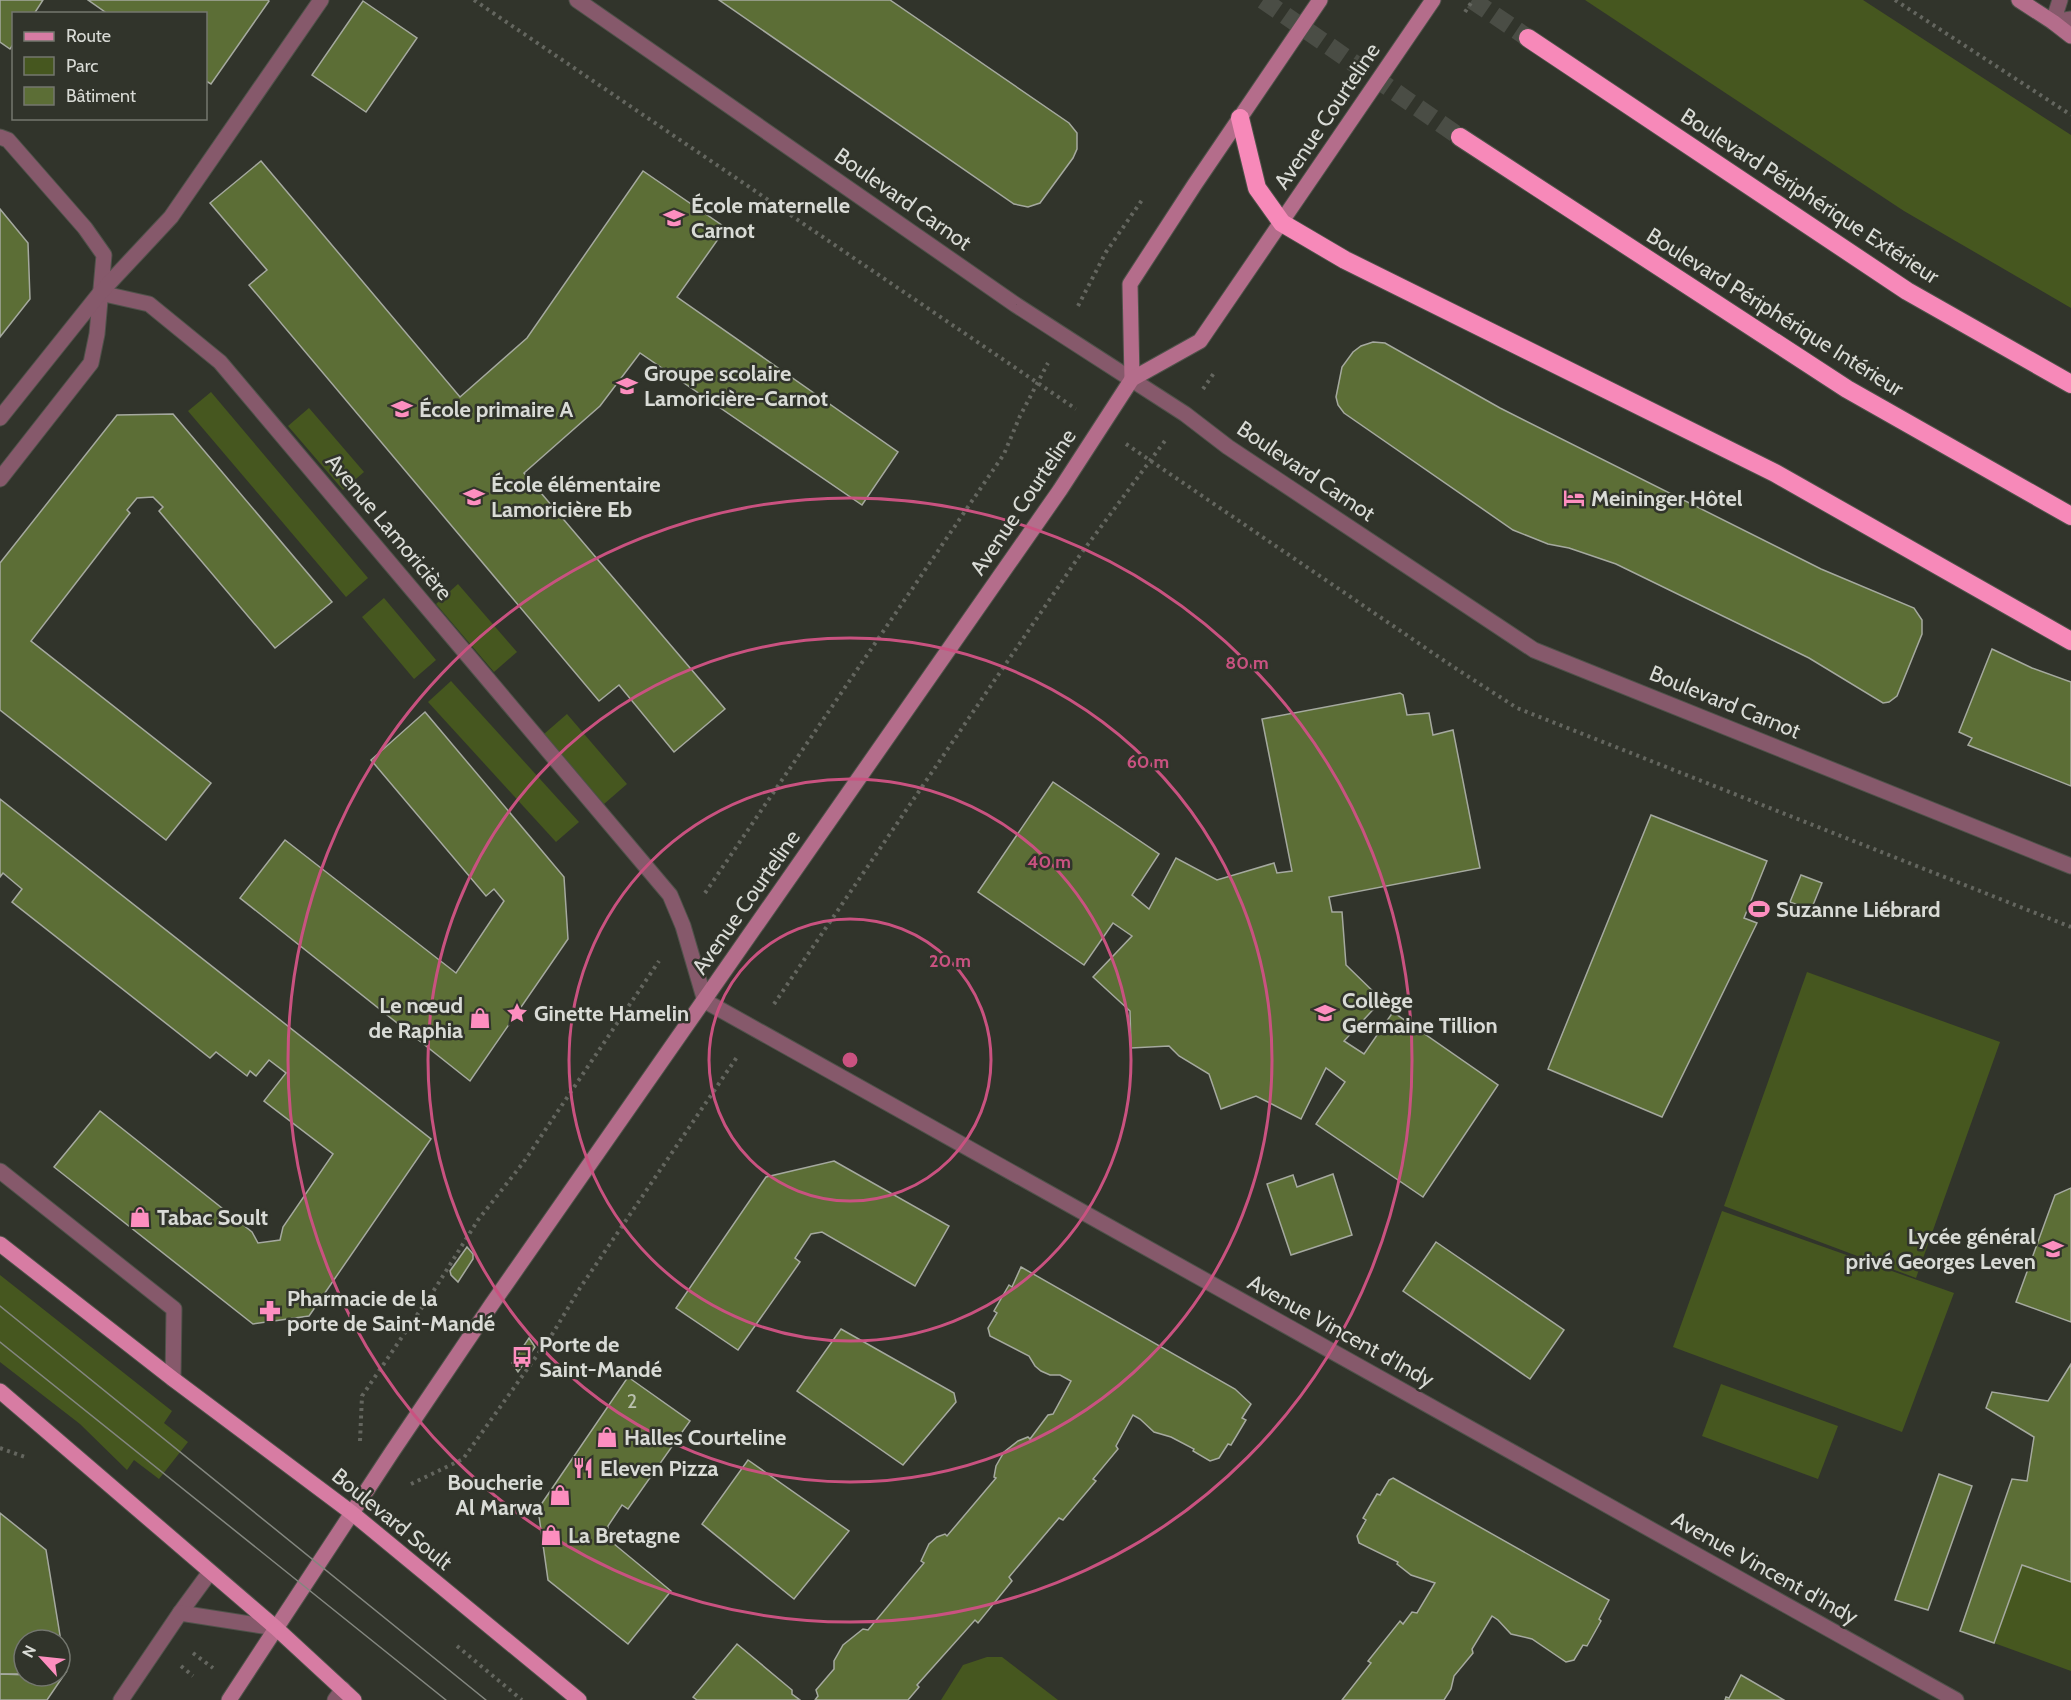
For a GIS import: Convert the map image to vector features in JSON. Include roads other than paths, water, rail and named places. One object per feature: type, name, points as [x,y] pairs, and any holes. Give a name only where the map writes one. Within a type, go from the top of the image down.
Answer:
[{"type":"highway","name":"Boulevard Périphérique Extérieur","points":[[1528,38],[1907,291],[2071,384]]},
{"type":"highway","points":[[1240,118],[1257,188],[1282,223],[1355,265],[1774,473],[2071,641]]},
{"type":"highway","name":"Boulevard Périphérique Intérieur","points":[[1460,137],[1847,389],[2071,516]]},
{"type":"main road","points":[[1132,379],[1130,284],[1320,0]]},
{"type":"main road","name":"Avenue Courteline","points":[[229,1700],[492,1304],[1060,490],[1132,379],[1200,341],[1432,0]]},
{"type":"main road","points":[[2019,0],[2071,36]]},
{"type":"main road","name":"Boulevard Soult","points":[[0,1244],[172,1379],[352,1513],[579,1700]]},
{"type":"main road","points":[[0,1391],[276,1628],[339,1695],[354,1700]]},
{"type":"street","points":[[0,418],[100,293],[171,217],[321,0]]},
{"type":"street","name":"Boulevard Carnot","points":[[577,0],[1016,305],[1185,414],[1228,447],[1534,650],[2071,866]]},
{"type":"street","points":[[2060,0],[2053,22],[2071,19]]},
{"type":"street","points":[[0,137],[8,140],[85,228],[104,255],[97,334],[91,363],[0,479]]},
{"type":"street","name":"Avenue Lamoricière","points":[[100,293],[149,304],[220,362],[670,895],[705,1001]]},
{"type":"street","name":"Avenue Vincent d'Indy","points":[[705,1001],[1956,1700]]},
{"type":"street","points":[[0,1170],[174,1309],[172,1379]]},
{"type":"street","points":[[121,1700],[210,1572]]},
{"type":"street","points":[[180,1613],[276,1628]]},
{"type":"tunnel","points":[[1263,0],[1460,137]]},
{"type":"tunnel","points":[[1472,0],[1528,38]]},
{"type":"tram line","points":[[0,1306],[486,1700]]},
{"type":"tram line","points":[[0,1342],[446,1700]]},
{"type":"place","name":"École maternelle Carnot","points":[[674,218]]},
{"type":"place","name":"Groupe scolaire Lamoricière-Carnot","points":[[627,386]]},
{"type":"place","name":"École primaire A","points":[[402,409]]},
{"type":"place","name":"École élémentaire Lamoricière Eb","points":[[474,497]]},
{"type":"place","name":"Meininger Hôtel","points":[[1574,498]]},
{"type":"place","name":"Suzanne Liébrard","points":[[1759,909]]},
{"type":"place","name":"Ginette Hamelin","points":[[517,1013]]},
{"type":"place","name":"Collège Germaine Tillion","points":[[1325,1013]]},
{"type":"place","name":"Le nœud de Raphia","points":[[480,1018]]},
{"type":"place","name":"Tabac Soult","points":[[140,1217]]},
{"type":"place","name":"Lycée général privé Georges Leven","points":[[2053,1249]]},
{"type":"place","name":"Pharmacie de la porte de Saint-Mandé","points":[[270,1311]]},
{"type":"place","name":"Porte de Saint-Mandé","points":[[522,1357]]},
{"type":"place","name":"Halles Courteline","points":[[607,1437]]},
{"type":"place","name":"Eleven Pizza","points":[[583,1468]]},
{"type":"place","name":"Boucherie Al Marwa","points":[[560,1495]]},
{"type":"place","name":"La Bretagne","points":[[551,1535]]}]
